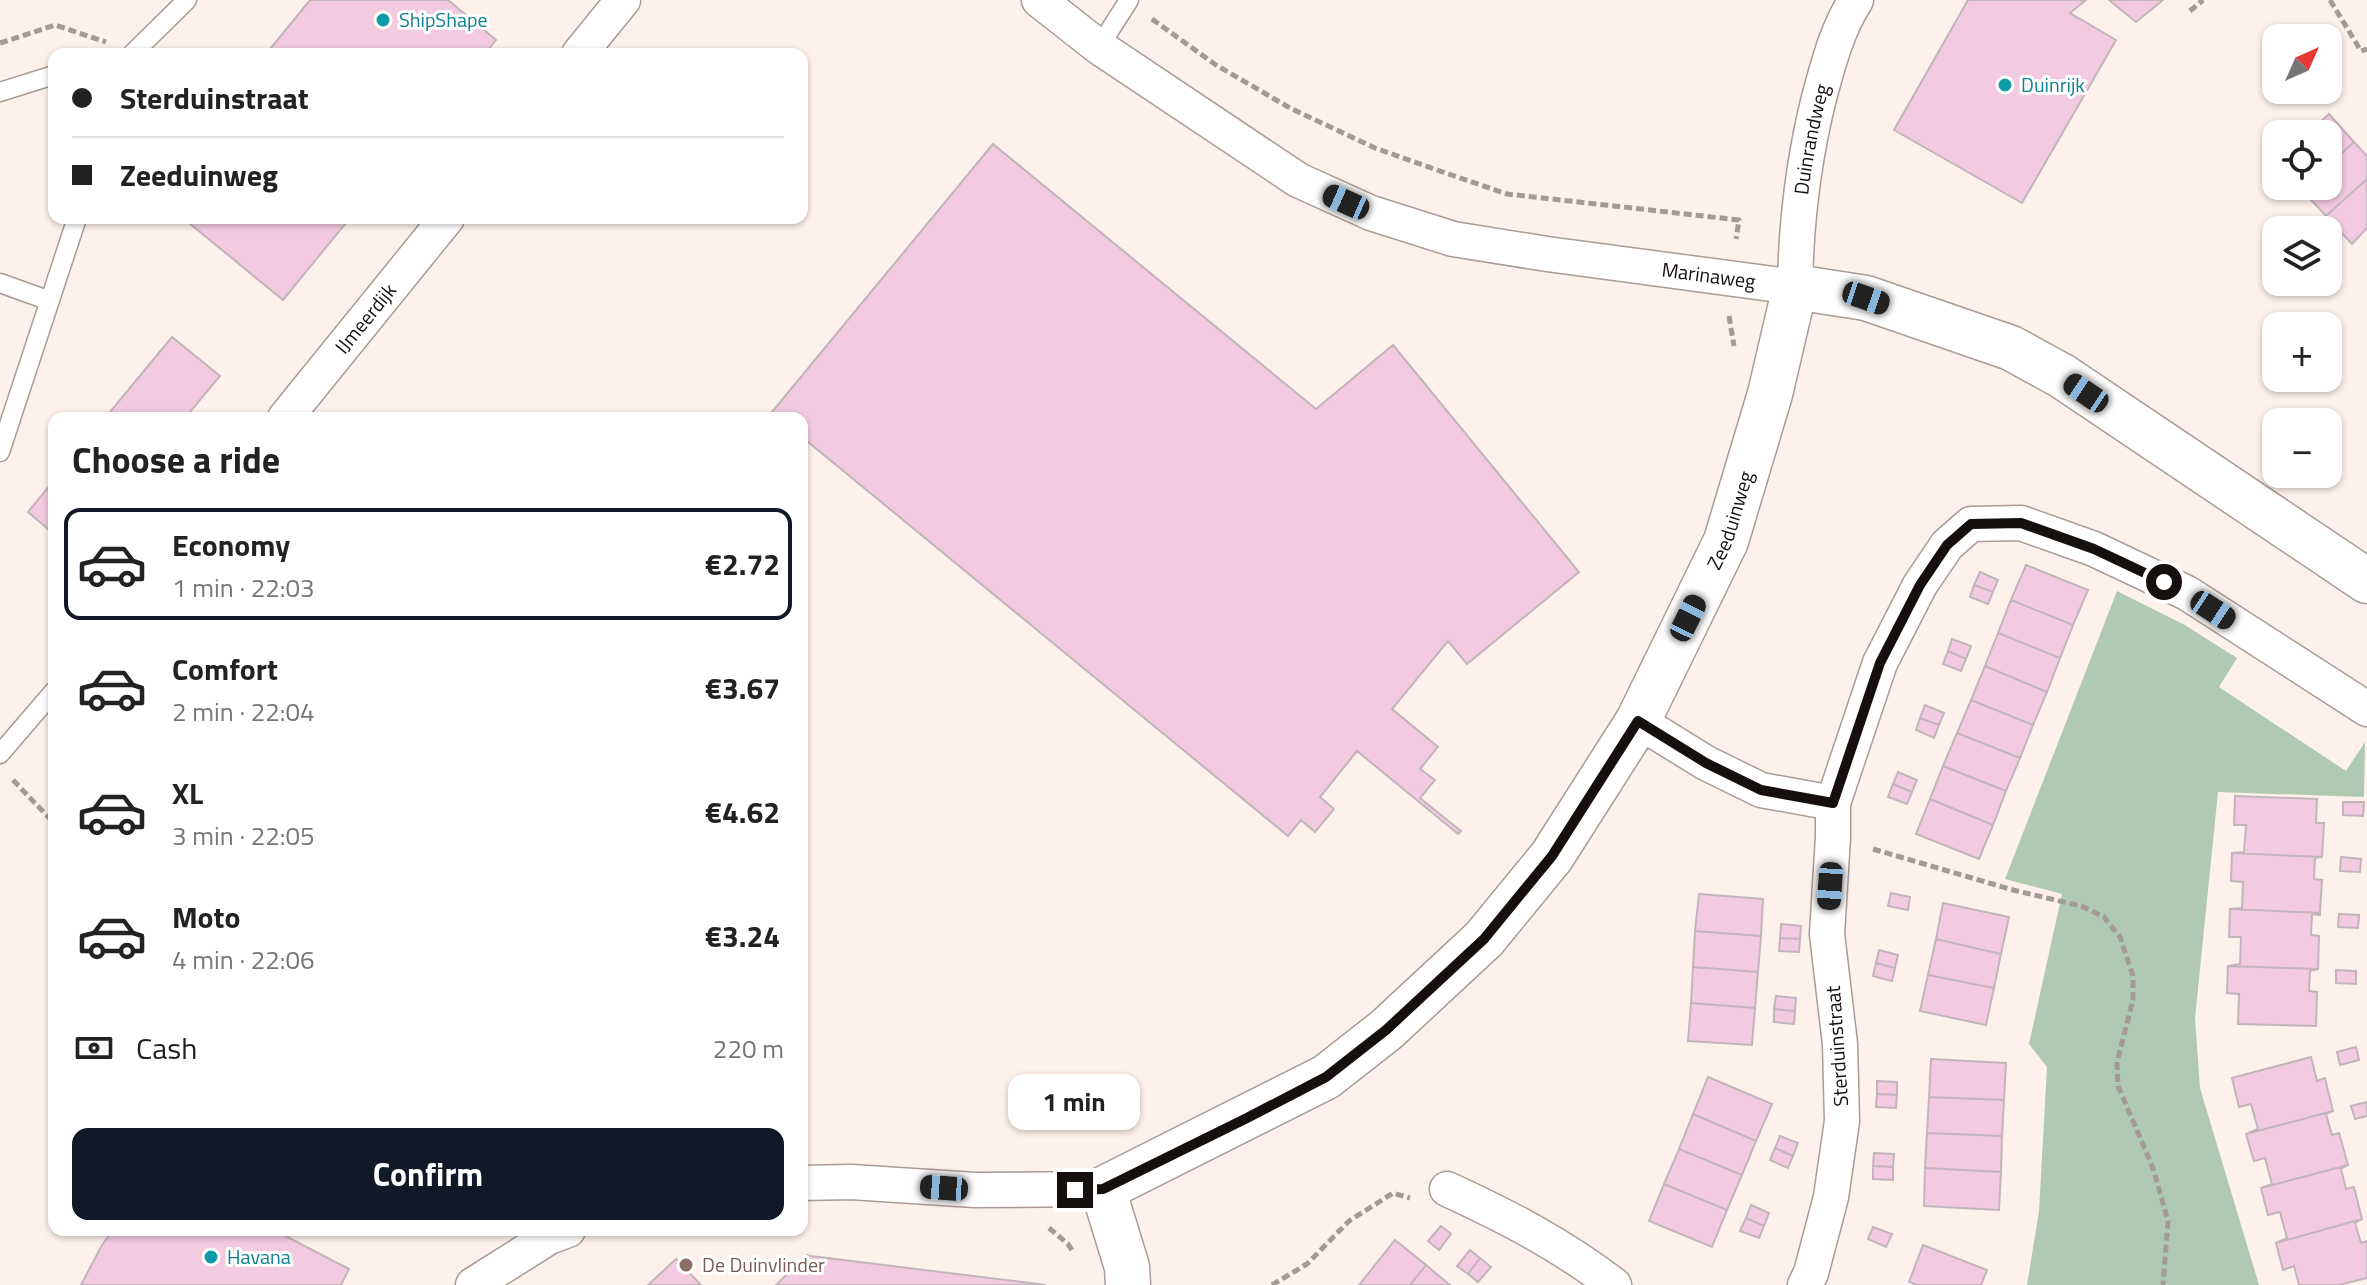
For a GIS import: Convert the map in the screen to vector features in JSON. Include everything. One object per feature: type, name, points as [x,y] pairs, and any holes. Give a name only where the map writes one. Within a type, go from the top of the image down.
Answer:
[{"type":"street","points":[[584,48],[623,0]]},
{"type":"street","name":"Marinaweg","points":[[1039,0],[1099,47],[1298,180],[1371,213],[1453,239],[1866,298],[2011,348],[2062,376],[2367,581]]},
{"type":"street","name":"Duinrandweg","points":[[1795,287],[1796,230],[1807,148],[1827,68],[1847,13],[1856,0]]},
{"type":"street","name":"IJmeerdijk","points":[[290,412],[442,224]]},
{"type":"street","name":"Zeeduinweg","points":[[808,1183],[851,1182],[975,1190],[1103,1189],[1326,1077],[1386,1030],[1484,939],[1552,856],[1638,721],[1726,541],[1770,394],[1795,287]]},
{"type":"street","name":"Sterduinstraat","points":[[1805,1285],[1831,1197],[1842,1121],[1840,1044],[1827,934],[1833,803],[1880,663],[1920,585],[1947,545],[1971,524],[2021,523],[2094,549],[2187,593],[2367,709]]},
{"type":"street","points":[[1638,721],[1706,763],[1761,790],[1833,803]]},
{"type":"street","points":[[1103,1189],[1127,1267],[1128,1285]]},
{"type":"street","points":[[1447,1189],[1510,1217],[1577,1256],[1614,1285]]},
{"type":"street","points":[[473,1285],[552,1236]]},
{"type":"lane","points":[[135,48],[187,0]]},
{"type":"lane","points":[[1099,47],[1128,1]]},
{"type":"lane","points":[[0,92],[48,77]]},
{"type":"lane","points":[[0,452],[75,224]]},
{"type":"lane","points":[[0,283],[50,301]]},
{"type":"lane","points":[[0,754],[48,698]]},
{"type":"path","points":[[2190,11],[2203,0]]},
{"type":"path","points":[[2330,0],[2361,51],[2367,49]]},
{"type":"path","points":[[1128,1],[1216,65],[1290,108],[1375,148],[1507,194],[1739,220]]},
{"type":"path","points":[[0,43],[55,25],[117,48]]},
{"type":"path","points":[[7,774],[48,817]]},
{"type":"path","points":[[1833,837],[2013,890],[2081,906],[2104,917],[2120,937],[2133,976],[2133,1000],[2117,1062],[2118,1086],[2153,1168],[2168,1221],[2163,1285]]},
{"type":"path","points":[[1272,1285],[1307,1264],[1349,1221],[1383,1198],[1393,1193],[1424,1203],[1447,1189]]},
{"type":"path","points":[[1027,1190],[1034,1209],[1051,1230],[1068,1244],[1080,1263]]},
{"type":"green space","points":[[2117,591],[2183,624],[2237,658],[2219,687],[2346,771],[2365,742],[2364,797],[2218,792],[2195,1018],[2200,1088],[2259,1285],[2027,1285],[2039,1211],[2047,1067],[2029,1044],[2062,894],[2005,879]]},
{"type":"building","name":"ShipShape","points":[[310,0],[448,0],[496,40],[490,48],[271,48]]},
{"type":"building","name":"Duinrijk","points":[[1968,0],[2086,0],[2070,13],[2116,40],[2022,203],[1894,130]]},
{"type":"building","points":[[2109,0],[2163,0],[2136,22]]},
{"type":"building","points":[[2342,129],[2354,142],[2342,153]]},
{"type":"building","points":[[2354,142],[2367,156],[2367,179],[2326,216],[2311,200],[2342,200],[2342,153]]},
{"type":"building","points":[[993,144],[1316,409],[1393,345],[1579,572],[1467,664],[1448,641],[1392,709],[1438,747],[1420,769],[1435,780],[1420,798],[1461,831],[1458,834],[1357,751],[1320,797],[1334,809],[1315,832],[1301,820],[1288,836],[808,442],[808,412],[772,412]]},
{"type":"building","points":[[2367,179],[2367,228],[2352,244],[2342,233],[2342,216],[2326,216]]},
{"type":"building","points":[[190,224],[345,224],[283,300]]},
{"type":"building","points":[[172,337],[220,376],[190,412],[110,412]]},
{"type":"building","points":[[48,487],[48,529],[28,512]]},
{"type":"building","points":[[2026,565],[2088,590],[2073,625],[2011,600]]},
{"type":"building","points":[[1980,572],[1998,580],[1993,592],[1974,585]]},
{"type":"building","points":[[1974,585],[1993,592],[1988,604],[1970,597]]},
{"type":"building","points":[[2011,600],[2073,625],[2060,658],[1998,633]]},
{"type":"building","points":[[1998,633],[2060,658],[2047,692],[1985,666]]},
{"type":"building","points":[[1952,639],[1971,646],[1966,659],[1948,651]]},
{"type":"building","points":[[1948,651],[1966,659],[1961,671],[1943,664]]},
{"type":"building","points":[[1985,666],[2047,692],[2033,725],[1971,700]]},
{"type":"building","points":[[1971,700],[2033,725],[2020,758],[1957,733]]},
{"type":"building","points":[[1925,705],[1944,713],[1939,725],[1920,718]]},
{"type":"building","points":[[1920,718],[1939,725],[1934,738],[1916,730]]},
{"type":"building","points":[[1957,733],[2020,758],[2006,791],[1943,766]]},
{"type":"building","points":[[1943,766],[2006,791],[1993,825],[1930,799]]},
{"type":"building","points":[[1898,772],[1917,780],[1912,792],[1893,784]]},
{"type":"building","points":[[1893,784],[1912,792],[1907,804],[1888,797]]},
{"type":"building","points":[[2235,796],[2317,799],[2316,823],[2324,823],[2322,857],[2232,853],[2244,852],[2246,825],[2234,825]]},
{"type":"building","points":[[1930,799],[1993,825],[1979,859],[1916,834]]},
{"type":"building","points":[[2343,802],[2364,802],[2363,816],[2343,815]]},
{"type":"building","points":[[2232,853],[2322,857],[2315,858],[2314,879],[2322,880],[2320,913],[2230,909],[2242,908],[2243,882],[2231,881]]},
{"type":"building","points":[[2341,857],[2361,859],[2360,872],[2340,871]]},
{"type":"building","points":[[1891,893],[1910,897],[1908,910],[1888,906]]},
{"type":"building","points":[[1699,894],[1763,899],[1761,936],[1695,931]]},
{"type":"building","points":[[1943,903],[2009,917],[2001,954],[1936,939]]},
{"type":"building","points":[[2230,909],[2320,913],[2312,914],[2311,935],[2319,936],[2318,969],[2228,966],[2240,964],[2241,937],[2229,937]]},
{"type":"building","points":[[2339,914],[2359,915],[2358,928],[2338,927]]},
{"type":"building","points":[[1781,924],[1801,926],[1800,939],[1780,938]]},
{"type":"building","points":[[1695,931],[1761,936],[1758,972],[1693,967]]},
{"type":"building","points":[[1780,938],[1800,939],[1799,952],[1779,951]]},
{"type":"building","points":[[1936,939],[2001,954],[1994,988],[1928,975]]},
{"type":"building","points":[[1879,950],[1898,955],[1895,968],[1876,963]]},
{"type":"building","points":[[1876,963],[1895,968],[1892,981],[1873,976]]},
{"type":"building","points":[[2228,966],[2318,969],[2310,971],[2309,991],[2317,992],[2316,1026],[2238,1024],[2239,994],[2227,993]]},
{"type":"building","points":[[1693,967],[1758,972],[1755,1008],[1691,1003]]},
{"type":"building","points":[[2336,970],[2356,971],[2356,984],[2336,983]]},
{"type":"building","points":[[1928,975],[1994,988],[1986,1025],[1920,1011]]},
{"type":"building","points":[[1776,996],[1796,998],[1795,1011],[1774,1009]]},
{"type":"building","points":[[1691,1003],[1755,1008],[1752,1045],[1688,1041]]},
{"type":"building","points":[[1774,1009],[1795,1011],[1794,1024],[1774,1022]]},
{"type":"building","points":[[2356,1047],[2359,1060],[2340,1065],[2337,1052]]},
{"type":"building","points":[[2311,1057],[2317,1081],[2325,1078],[2333,1111],[2246,1134],[2258,1129],[2251,1104],[2239,1107],[2232,1078]]},
{"type":"building","points":[[1931,1059],[2006,1063],[2004,1100],[1929,1097]]},
{"type":"building","points":[[1708,1077],[1772,1104],[1756,1141],[1693,1114]]},
{"type":"building","points":[[1877,1081],[1897,1082],[1897,1095],[1877,1094]]},
{"type":"building","points":[[1877,1094],[1897,1095],[1896,1108],[1876,1107]]},
{"type":"building","points":[[1929,1097],[2004,1100],[2002,1136],[1927,1133]]},
{"type":"building","points":[[2367,1102],[2367,1116],[2355,1119],[2351,1106]]},
{"type":"building","points":[[2333,1111],[2326,1114],[2332,1135],[2339,1133],[2348,1165],[2261,1188],[2272,1184],[2265,1158],[2254,1161],[2246,1134]]},
{"type":"building","points":[[1693,1114],[1756,1141],[1742,1175],[1679,1149]]},
{"type":"building","points":[[1927,1133],[2002,1136],[2001,1172],[1925,1168]]},
{"type":"building","points":[[1780,1136],[1798,1143],[1793,1156],[1775,1148]]},
{"type":"building","points":[[1775,1148],[1793,1156],[1788,1168],[1770,1160]]},
{"type":"building","points":[[1679,1149],[1742,1175],[1727,1210],[1664,1184]]},
{"type":"building","points":[[1874,1153],[1894,1154],[1893,1167],[1873,1166]]},
{"type":"building","points":[[2348,1165],[2341,1169],[2346,1189],[2354,1187],[2362,1219],[2276,1243],[2287,1238],[2280,1212],[2268,1215],[2261,1188]]},
{"type":"building","points":[[1873,1166],[1893,1167],[1893,1180],[1873,1179]]},
{"type":"building","points":[[1925,1168],[2001,1172],[1999,1210],[1924,1206]]},
{"type":"building","points":[[1664,1184],[1727,1210],[1712,1247],[1649,1221]]},
{"type":"building","points":[[1751,1205],[1769,1213],[1764,1226],[1746,1218]]},
{"type":"building","points":[[1746,1218],[1764,1226],[1759,1238],[1740,1231]]},
{"type":"building","points":[[2362,1219],[2355,1223],[2361,1243],[2367,1241],[2367,1278],[2339,1285],[2299,1285],[2294,1266],[2283,1270],[2276,1243]]},
{"type":"building","points":[[1441,1226],[1451,1234],[1439,1250],[1428,1241]]},
{"type":"building","points":[[1873,1227],[1892,1234],[1886,1247],[1868,1239]]},
{"type":"building","name":"Havana","points":[[109,1236],[286,1236],[349,1269],[341,1285],[81,1285]]},
{"type":"building","points":[[1395,1240],[1426,1265],[1410,1285],[1359,1285]]},
{"type":"building","points":[[1923,1245],[1987,1270],[1981,1285],[1917,1285],[1909,1282]]},
{"type":"building","points":[[1470,1250],[1480,1258],[1468,1274],[1457,1266]]},
{"type":"building","points":[[807,1255],[811,1256],[1046,1285],[776,1285]]},
{"type":"building","points":[[1480,1258],[1491,1267],[1478,1282],[1468,1274]]},
{"type":"building","points":[[676,1259],[701,1285],[648,1285]]},
{"type":"building","points":[[1426,1265],[1450,1285],[1410,1285]]},
{"type":"place","name":"ShipShape","points":[[383,20]]},
{"type":"place","name":"Duinrijk","points":[[2005,85]]},
{"type":"place","name":"Havana","points":[[211,1257]]},
{"type":"place","name":"De Duinvlinder","points":[[686,1265]]},
{"type":"route","points":[[1075,1190],[1103,1189],[1245,1119],[1326,1077],[1386,1030],[1484,939],[1552,856],[1638,721],[1706,763],[1761,790],[1833,803],[1880,663],[1920,585],[1947,545],[1971,524],[2021,523],[2094,549],[2164,582]]}]
